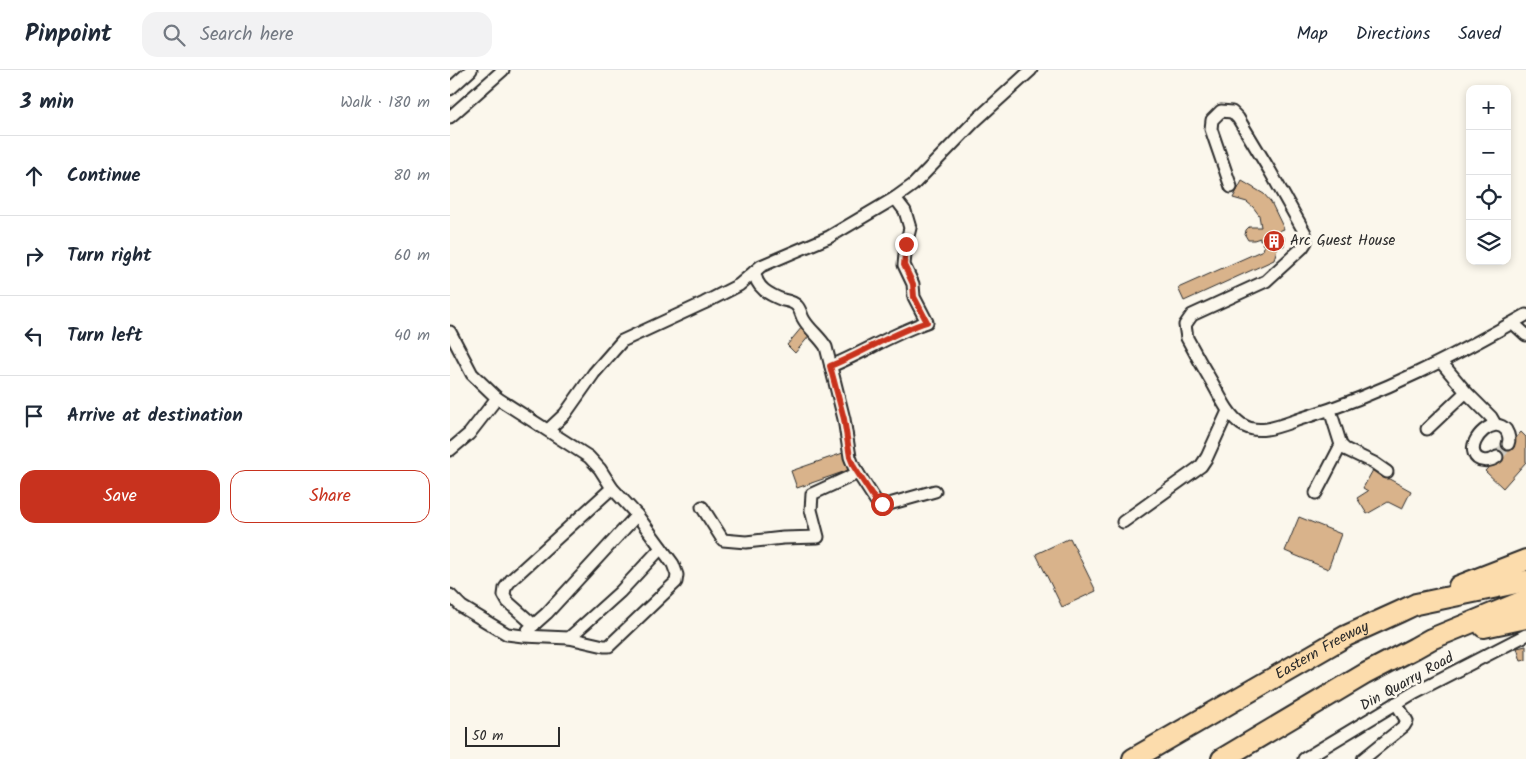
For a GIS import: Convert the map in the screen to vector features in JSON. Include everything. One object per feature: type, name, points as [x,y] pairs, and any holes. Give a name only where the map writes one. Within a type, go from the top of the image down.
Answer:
[{"type":"highway","points":[[1416,604],[1526,560]]},
{"type":"highway","name":"Eastern Freeway","points":[[1133,759],[1346,636],[1416,604],[1523,597]]},
{"type":"highway","name":"Eastern Freeway","points":[[1222,759],[1366,674],[1431,639],[1523,597]]},
{"type":"street","points":[[450,89],[471,70]]},
{"type":"street","points":[[450,117],[503,70]]},
{"type":"street","points":[[548,430],[565,414],[594,373],[622,340],[722,294],[739,285],[761,266],[829,237],[895,198],[913,185],[974,122],[1031,70]]},
{"type":"street","points":[[1231,187],[1211,129],[1212,120],[1221,111],[1232,112],[1238,118],[1305,233],[1306,242],[1302,248],[1266,281],[1192,315],[1186,325],[1187,338],[1228,411],[1241,424],[1252,429],[1265,430],[1330,410],[1381,390],[1441,362],[1526,315]]},
{"type":"street","points":[[830,366],[855,356],[912,327],[927,322],[914,297],[913,284],[904,265],[910,228],[905,211],[895,198]]},
{"type":"street","points":[[755,272],[755,277],[760,287],[773,296],[799,307],[804,320],[823,341],[844,419],[850,457],[854,467],[876,501],[882,504],[889,504],[935,491]]},
{"type":"street","points":[[1513,323],[1526,335]]},
{"type":"street","points":[[450,332],[472,374],[497,398],[589,457],[600,469],[612,488],[637,515],[673,564],[677,575],[676,582],[609,646],[569,638],[507,634],[462,607],[450,595]]},
{"type":"street","points":[[1441,362],[1466,392],[1491,417],[1495,424]]},
{"type":"street","points":[[1427,429],[1466,392]]},
{"type":"street","points":[[450,450],[469,434],[497,398]]},
{"type":"street","points":[[1330,410],[1341,444],[1345,450],[1374,463],[1387,472]]},
{"type":"street","points":[[1124,522],[1201,466],[1228,411]]},
{"type":"street","points":[[1497,457],[1487,462],[1481,460],[1474,452],[1477,439],[1489,427],[1495,424],[1505,429],[1509,438],[1508,444]]},
{"type":"street","points":[[1316,493],[1341,444]]},
{"type":"street","points":[[702,507],[723,540],[746,542],[818,537],[811,510],[812,494],[858,473]]},
{"type":"street","points":[[534,625],[508,602],[504,595],[505,588],[510,580],[612,488]]},
{"type":"street","points":[[523,636],[547,613],[637,515]]},
{"type":"street","points":[[569,638],[620,592],[661,548]]},
{"type":"street","name":"Din Quarry Road","points":[[1304,759],[1396,703],[1526,635]]},
{"type":"street","points":[[1363,759],[1404,726],[1407,721],[1396,703]]},
{"type":"building","name":"Arc Guest House","points":[[1242,181],[1264,194],[1271,202],[1284,229],[1279,231],[1280,236],[1284,237],[1284,246],[1278,245],[1274,260],[1184,301],[1178,288],[1263,250],[1265,244],[1263,245],[1262,243],[1265,242],[1264,239],[1248,240],[1245,235],[1249,227],[1261,227],[1259,215],[1247,202],[1233,198]]},
{"type":"building","points":[[802,327],[810,335],[795,353],[787,345]]},
{"type":"building","points":[[1521,432],[1526,437],[1526,462],[1503,488],[1485,471],[1498,457],[1495,455],[1504,445],[1507,448]]},
{"type":"building","points":[[843,453],[849,470],[797,488],[791,471]]},
{"type":"building","points":[[1373,470],[1411,491],[1402,509],[1388,502],[1367,514],[1357,498],[1368,491],[1363,488]]},
{"type":"building","points":[[1299,517],[1341,534],[1328,569],[1285,551]]},
{"type":"building","points":[[1070,538],[1096,591],[1062,607],[1036,554]]},
{"type":"building","points":[[1526,646],[1526,660],[1521,661],[1517,648]]},
{"type":"tunnel","points":[[1497,457],[1508,444]]},
{"type":"place","name":"Arc Guest House","points":[[1274,241]]},
{"type":"route","points":[[882,504],[876,501],[854,467],[850,457],[844,419],[830,366],[855,356],[912,327],[927,322],[914,297],[913,284],[904,265],[906,244]]}]
